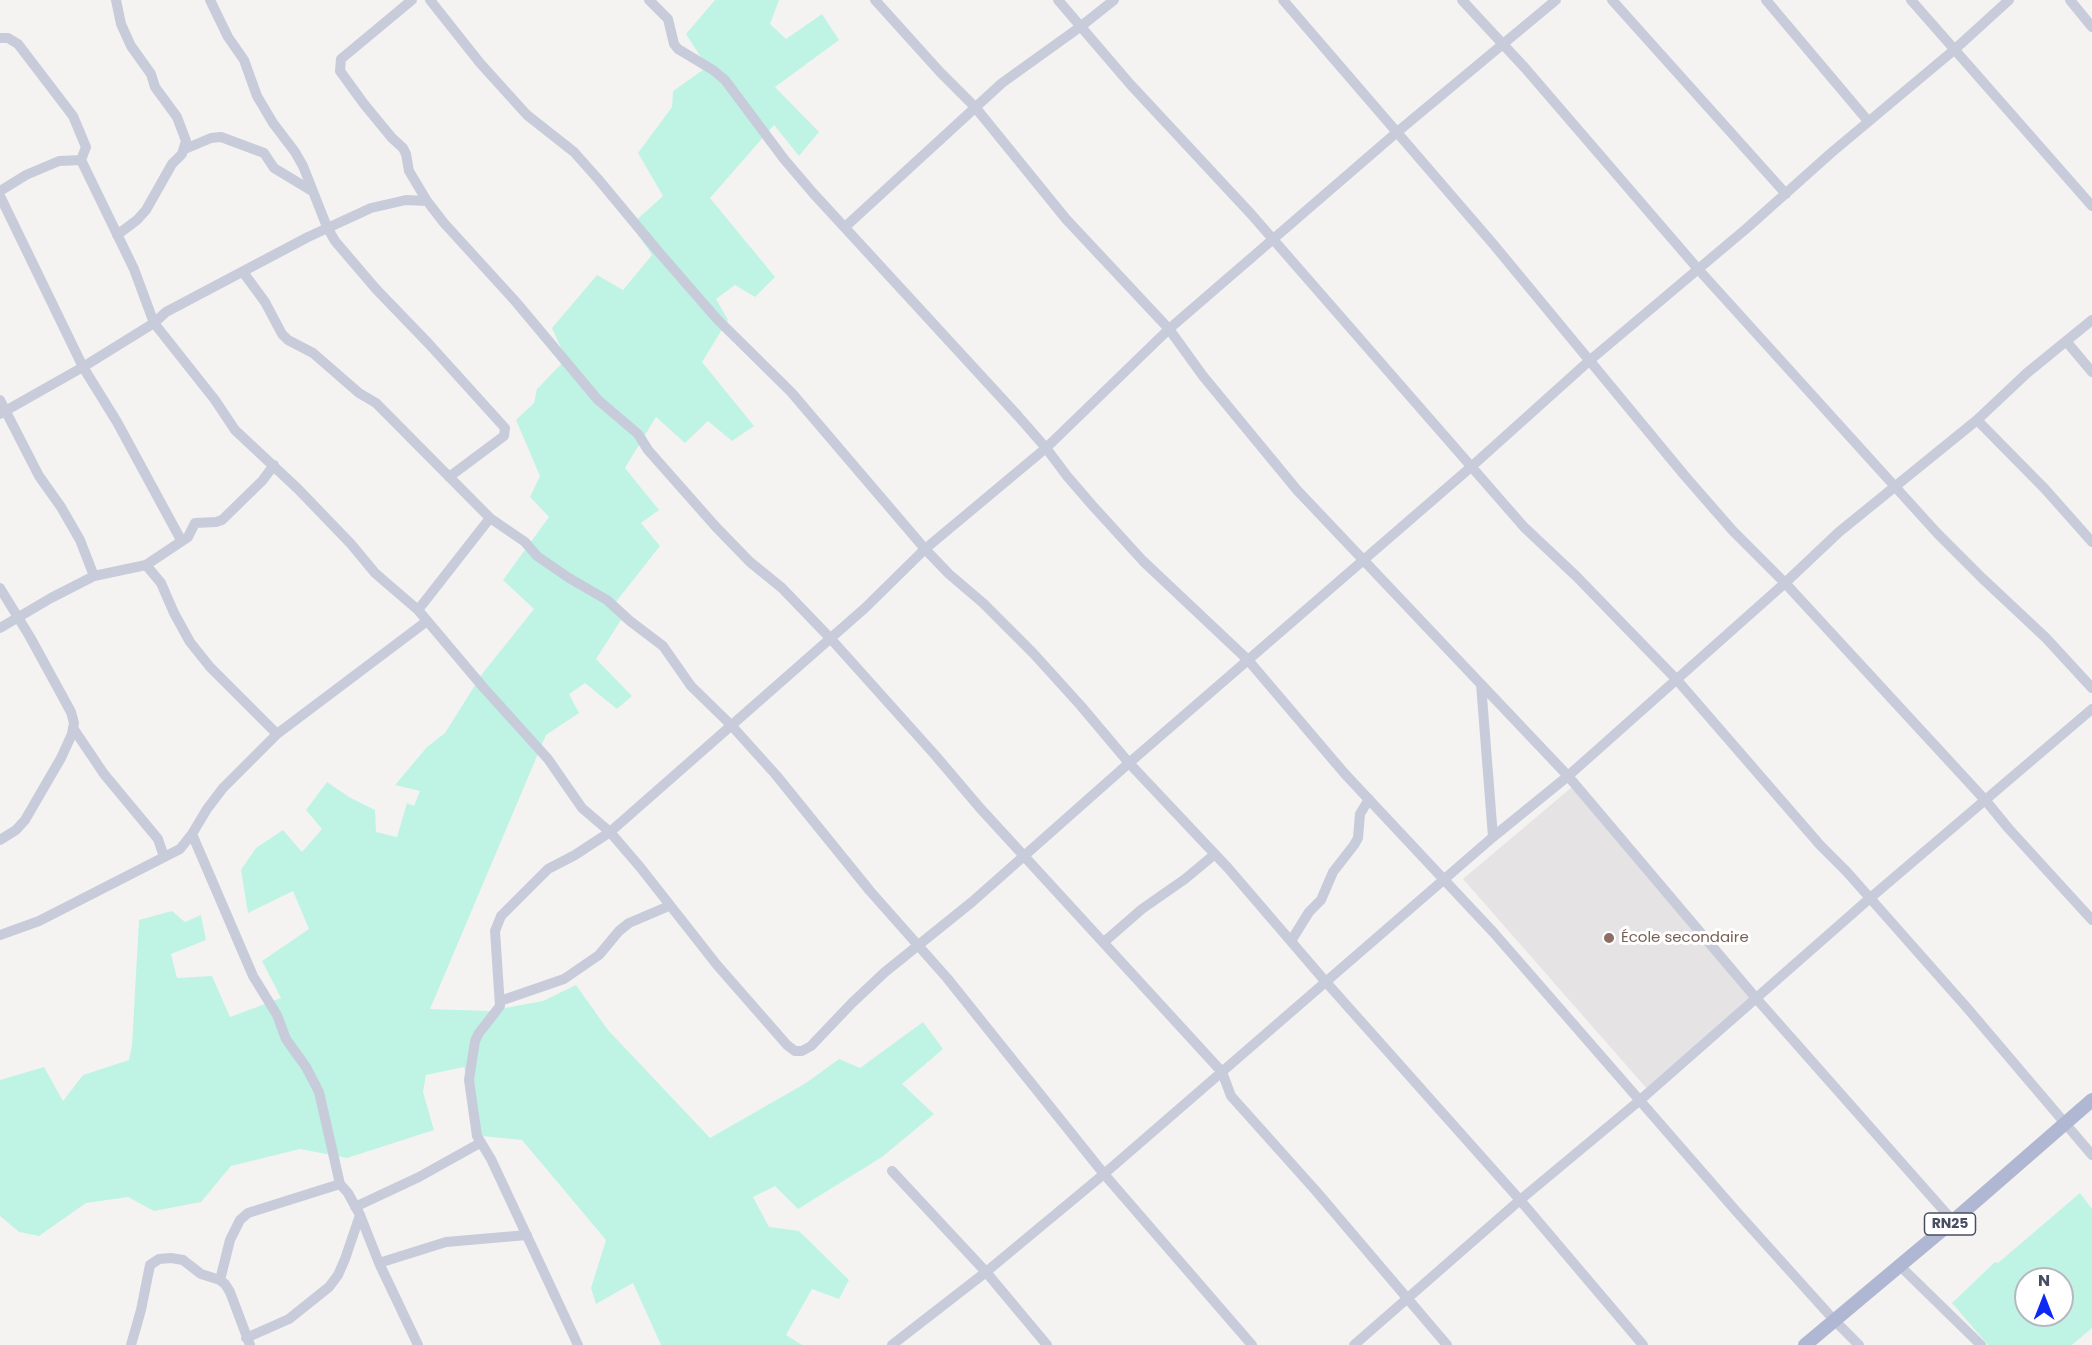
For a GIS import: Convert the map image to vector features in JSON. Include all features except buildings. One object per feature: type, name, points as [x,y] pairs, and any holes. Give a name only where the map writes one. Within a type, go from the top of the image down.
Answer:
[{"type":"main road","name":"RN25","points":[[1805,1345],[2092,1100]]},
{"type":"street","points":[[116,0],[121,24],[131,46],[151,74],[155,87],[177,117],[184,134],[185,149]]},
{"type":"street","points":[[210,0],[228,37],[244,60],[257,96],[273,123],[296,152],[327,227],[346,256],[505,428],[504,436],[449,477]]},
{"type":"street","points":[[412,0],[341,59],[340,70],[364,104],[403,148],[409,171],[427,201],[582,378],[598,400],[633,430],[716,527],[750,562],[782,588],[831,639],[1222,1072],[1231,1096],[1316,1191],[1447,1345]]},
{"type":"street","points":[[430,0],[480,63],[527,115],[574,152],[717,319],[790,392],[925,549],[1014,633],[1082,706],[1129,763],[1215,855],[1520,1200],[1643,1345]]},
{"type":"street","points":[[649,0],[668,20],[674,44],[678,49],[725,80],[813,194],[845,226],[902,292],[1046,448],[1066,476],[1143,561],[1248,660],[1369,799],[1494,933],[1639,1101],[1834,1320],[1859,1345]]},
{"type":"street","points":[[875,0],[975,107],[1066,219],[1169,329],[1203,376],[1297,490],[1568,776],[1755,997],[1953,1221]]},
{"type":"street","points":[[1058,0],[1180,140],[1236,198],[1524,527],[1576,576],[1677,680],[1968,1009],[2092,1155]]},
{"type":"street","points":[[845,226],[1002,84],[1114,0]]},
{"type":"street","points":[[1282,0],[1494,245],[1684,476],[1986,801],[2092,920]]},
{"type":"street","points":[[1462,0],[1698,269],[1936,533],[2046,638],[2092,688]]},
{"type":"street","points":[[578,1345],[491,1159],[477,1136],[469,1080],[479,1033],[500,1006],[495,930],[501,916],[552,866],[575,855],[610,832],[831,639],[925,549],[1046,448],[1169,329],[1396,133],[1556,0]]},
{"type":"street","points":[[1612,0],[1786,194]]},
{"type":"street","points":[[1766,0],[1868,121]]},
{"type":"street","points":[[1911,0],[2092,206]]},
{"type":"street","points":[[0,38],[8,38],[18,44],[73,116],[86,147],[81,160],[134,269],[154,323],[215,400],[235,430],[274,465],[351,544],[375,573],[418,610],[548,759],[582,808],[610,832],[640,867],[717,965],[787,1045],[795,1051],[802,1051],[811,1046],[868,988],[1472,467],[1589,361],[1954,50],[2009,0]]},
{"type":"street","points":[[2070,0],[2092,27]]},
{"type":"street","points":[[117,235],[138,220],[146,210],[172,164],[185,149],[211,138],[221,137],[264,153],[274,168],[312,191]]},
{"type":"street","points":[[0,191],[26,175],[58,161],[81,160]]},
{"type":"street","points":[[406,200],[415,181]]},
{"type":"street","points":[[0,196],[83,367],[117,422],[181,540]]},
{"type":"street","points":[[3,412],[83,367],[154,323],[166,312],[327,227],[371,208],[406,200],[427,201]]},
{"type":"street","points":[[243,272],[288,340],[313,353],[359,393],[376,403],[490,518],[525,542],[537,556],[607,600],[663,646],[691,686],[731,725],[776,775],[918,947],[973,1009],[1034,1089],[1104,1174],[1252,1345]]},
{"type":"street","points":[[892,1345],[986,1272],[1104,1174],[1325,981],[1568,776],[1839,532],[1977,420],[2092,320]]},
{"type":"street","points":[[2066,341],[2092,372]]},
{"type":"street","points":[[0,400],[3,412],[39,476],[61,507],[80,540],[94,576]]},
{"type":"street","points":[[1977,420],[2045,489],[2092,542]]},
{"type":"street","points":[[0,628],[94,576],[146,564],[188,537],[198,522],[210,523],[222,520],[262,481],[274,465]]},
{"type":"street","points":[[418,610],[490,518]]},
{"type":"street","points":[[146,564],[161,583],[190,642],[210,667],[278,734]]},
{"type":"street","points":[[0,588],[20,618],[71,712],[73,728],[104,774],[158,839],[164,856]]},
{"type":"street","points":[[0,935],[39,921],[180,849],[207,808],[224,788],[278,734],[427,621]]},
{"type":"street","points":[[1481,684],[1493,837]]},
{"type":"street","points":[[1354,1345],[1520,1200],[1639,1101],[1755,997],[2092,709]]},
{"type":"street","points":[[0,840],[16,830],[25,820],[61,758],[73,728]]},
{"type":"street","points":[[1291,941],[1309,912],[1321,900],[1333,872],[1358,838],[1360,814],[1369,799]]},
{"type":"street","points":[[192,834],[253,976],[277,1015],[286,1039],[306,1067],[319,1092],[340,1184],[358,1211],[379,1263],[418,1345]]},
{"type":"street","points":[[1104,942],[1142,909],[1215,855]]},
{"type":"street","points":[[500,1001],[564,979],[599,956],[619,931],[629,923],[669,906]]},
{"type":"street","points":[[131,1345],[131,1337],[141,1310],[150,1265],[154,1261],[171,1258],[183,1260],[201,1274],[220,1280],[230,1292],[248,1341],[289,1319],[329,1287],[338,1275],[345,1259],[358,1211],[480,1143]]},
{"type":"street","points":[[892,1171],[986,1272],[1047,1345]]},
{"type":"street","points":[[220,1280],[230,1240],[240,1220],[248,1213],[340,1184]]},
{"type":"street","points":[[379,1263],[446,1242],[527,1235]]},
{"type":"street","points":[[1899,1265],[1981,1345]]},
{"type":"shaded area","name":"École secondaire","points":[[1572,787],[1754,998],[1648,1090],[1463,879]]},
{"type":"green space","points":[[715,0],[779,0],[770,24],[786,39],[822,14],[839,40],[775,87],[819,132],[799,156],[774,125],[710,198],[775,277],[755,297],[735,285],[716,299],[728,320],[702,362],[754,426],[732,441],[708,421],[685,443],[656,417],[625,468],[659,510],[641,523],[660,546],[615,603],[623,617],[596,659],[632,696],[617,709],[585,683],[569,694],[579,713],[546,735],[430,1009],[489,1011],[543,1001],[576,985],[608,1030],[710,1138],[806,1083],[839,1059],[860,1068],[923,1022],[943,1049],[902,1084],[934,1114],[882,1157],[798,1209],[775,1186],[753,1197],[769,1227],[799,1231],[849,1280],[839,1299],[812,1289],[786,1335],[802,1345],[661,1345],[633,1283],[596,1304],[591,1288],[606,1240],[522,1140],[482,1136],[464,1067],[426,1075],[423,1092],[434,1130],[347,1158],[300,1149],[231,1166],[201,1202],[154,1211],[128,1197],[86,1203],[39,1236],[19,1232],[0,1216],[0,1080],[44,1067],[63,1101],[83,1075],[129,1060],[132,1045],[139,920],[172,911],[185,922],[201,915],[206,940],[171,954],[177,978],[212,976],[230,1017],[281,998],[262,961],[309,929],[293,891],[248,913],[241,870],[256,848],[283,830],[302,852],[322,829],[306,810],[327,782],[349,797],[375,810],[376,832],[397,837],[407,803],[414,806],[420,791],[395,785],[427,747],[445,733],[482,674],[534,609],[503,580],[549,517],[530,497],[540,476],[516,420],[534,403],[537,389],[566,359],[552,328],[597,275],[623,290],[652,255],[631,225],[663,196],[638,153],[672,107],[673,91],[707,67],[686,34]]},
{"type":"green space","points":[[2080,1193],[2092,1209],[2092,1328],[2072,1345],[1988,1345],[1952,1303],[1995,1262],[1998,1263]]},
{"type":"place","name":"École secondaire","points":[[1609,938]]}]
